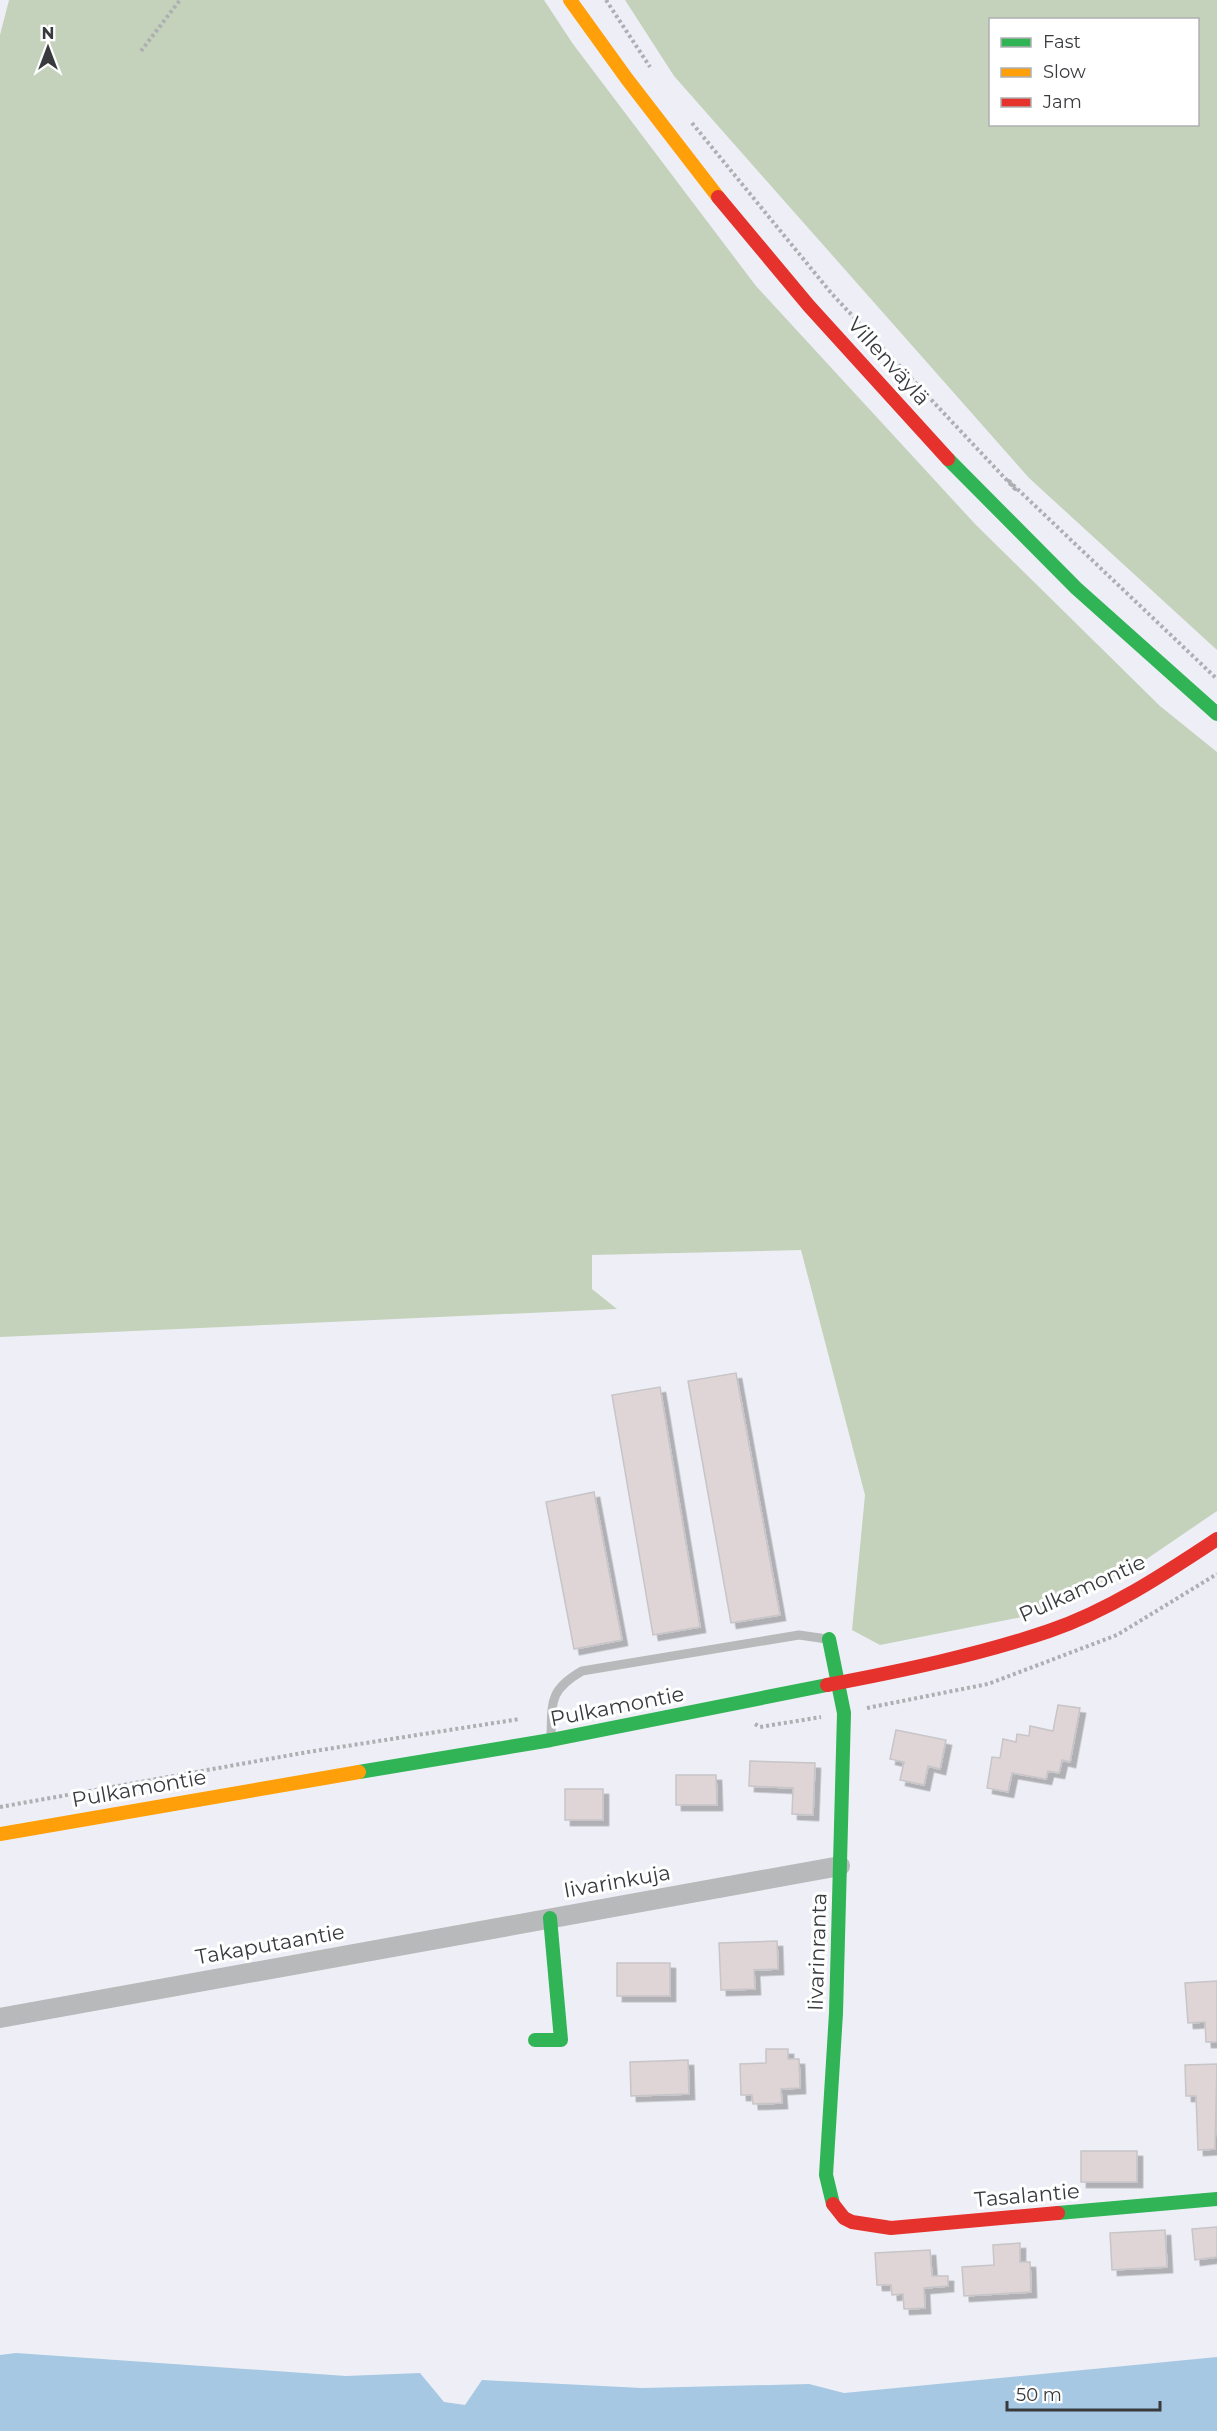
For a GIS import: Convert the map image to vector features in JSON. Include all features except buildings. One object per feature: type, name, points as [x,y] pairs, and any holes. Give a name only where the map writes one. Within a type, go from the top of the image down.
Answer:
[{"type":"street","name":"Villenväylä","points":[[570,0],[629,85],[721,203],[855,357],[984,495],[1069,580],[1217,714]]},
{"type":"street","name":"Pulkamontie","points":[[0,1834],[551,1740],[839,1683],[996,1647],[1051,1630],[1146,1586],[1217,1539]]},
{"type":"street","name":"Iivarinranta","points":[[829,1639],[844,1713],[836,2013],[826,2175],[828,2198],[842,2219]]},
{"type":"street","name":"Iivarinkuja","points":[[535,2040],[561,2040],[550,1918],[840,1866]]},
{"type":"street","name":"Takaputaantie","points":[[0,2018],[550,1918]]},
{"type":"street","name":"Tasalantie","points":[[842,2219],[865,2226],[891,2228],[1217,2199]]},
{"type":"lane","points":[[551,1740],[552,1698],[565,1681],[582,1671],[799,1635],[829,1639]]},
{"type":"path","points":[[141,51],[180,0]]},
{"type":"path","points":[[606,0],[656,76]]},
{"type":"path","points":[[691,122],[832,294],[999,472],[1217,678]]},
{"type":"green space","points":[[9,0],[544,0],[573,44],[756,286],[976,525],[1160,706],[1217,752],[1217,1511],[1132,1569],[1032,1615],[880,1645],[852,1630],[865,1495],[801,1250],[592,1255],[592,1289],[617,1309],[0,1337],[0,35]]},
{"type":"green space","points":[[625,0],[1217,0],[1217,650],[1029,478],[674,76]]},
{"type":"water","points":[[16,2353],[346,2376],[420,2373],[444,2402],[465,2405],[482,2380],[642,2388],[809,2384],[844,2393],[1217,2357],[1217,2431],[0,2431],[0,2355]]},
{"type":"traffic: fast","points":[[948,459],[1076,588],[1217,714]]},
{"type":"traffic: fast","points":[[829,1639],[844,1713],[836,2013],[826,2175],[833,2204]]},
{"type":"traffic: fast","points":[[359,1772],[551,1740],[827,1685]]},
{"type":"traffic: fast","points":[[535,2040],[561,2040],[550,1918]]},
{"type":"traffic: fast","points":[[1058,2213],[1217,2199]]},
{"type":"traffic: slow","points":[[570,0],[627,79],[718,197]]},
{"type":"traffic: slow","points":[[0,1834],[359,1772]]},
{"type":"traffic: jam","points":[[718,197],[809,306],[948,459]]},
{"type":"traffic: jam","points":[[827,1685],[939,1662],[1049,1631],[1115,1602],[1217,1539]]},
{"type":"traffic: jam","points":[[833,2204],[844,2218],[852,2222],[891,2228],[1058,2213]]}]
